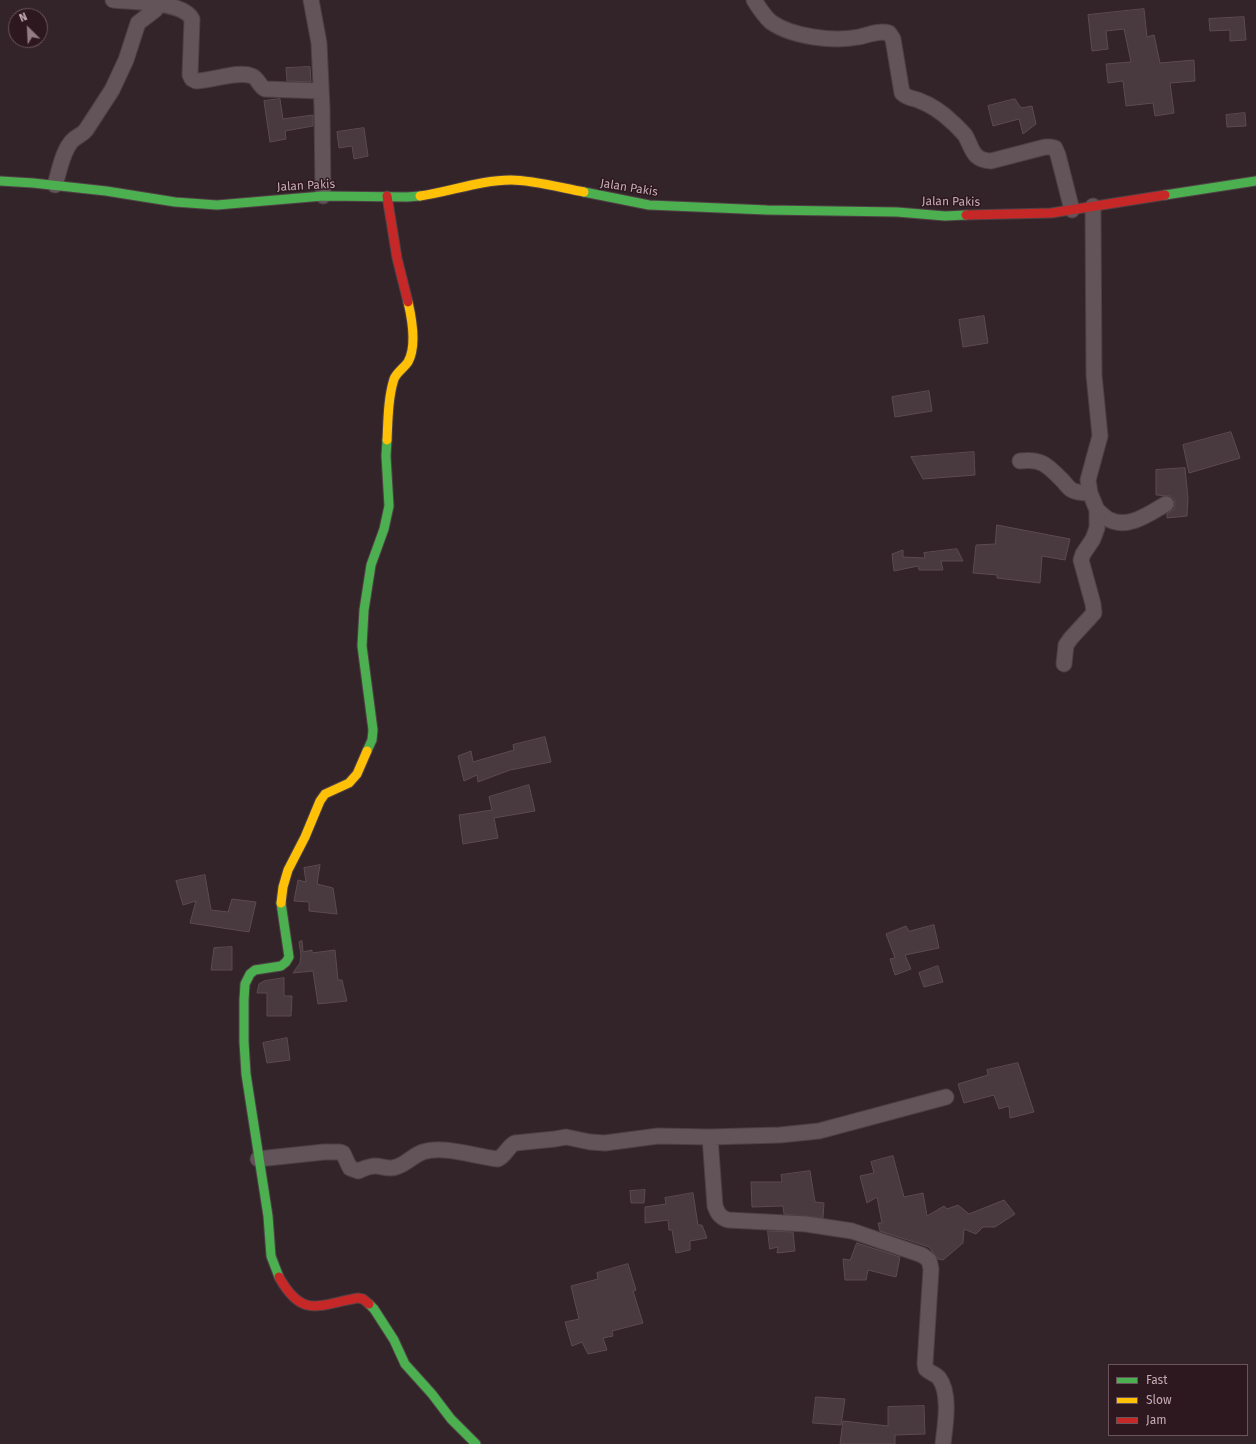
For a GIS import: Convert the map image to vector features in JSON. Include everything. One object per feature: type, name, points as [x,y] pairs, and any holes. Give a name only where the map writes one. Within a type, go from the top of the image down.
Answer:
[{"type":"street","points":[[114,0],[159,4],[187,12],[192,18],[189,71],[192,79],[196,81],[242,74],[252,76],[257,79],[261,87],[265,89],[321,91]]},
{"type":"street","points":[[311,0],[319,43],[323,196]]},
{"type":"street","points":[[754,0],[763,14],[772,22],[785,29],[804,35],[825,39],[841,39],[889,32],[893,39],[902,93],[911,99],[918,100],[939,110],[953,122],[964,135],[977,158],[991,161],[1045,147],[1055,148],[1072,210]]},
{"type":"street","points":[[55,185],[63,159],[70,144],[74,139],[83,135],[112,90],[126,60],[138,23],[155,10],[159,4]]},
{"type":"street","name":"Jalan Pakis","points":[[0,181],[55,185],[106,191],[175,202],[217,205],[323,196],[407,197],[427,195],[473,184],[511,180],[549,185],[649,205],[767,210],[897,212],[945,216],[1051,213],[1256,181]]},
{"type":"street","points":[[387,196],[397,258],[411,313],[413,330],[410,357],[395,377],[390,395],[386,456],[389,506],[384,529],[371,564],[364,604],[362,646],[369,692],[373,730],[372,740],[357,774],[349,783],[325,794],[320,801],[305,837],[288,870],[283,887],[281,904],[290,955],[288,961],[282,965],[254,971],[249,974],[245,988],[244,1049],[246,1076],[258,1159],[268,1209],[271,1253],[276,1271],[282,1282],[297,1300],[308,1306],[316,1307],[358,1298],[367,1302],[374,1309],[387,1328],[404,1364],[432,1394],[451,1419],[476,1444]]},
{"type":"street","points":[[1064,664],[1066,645],[1070,638],[1094,613],[1081,560],[1083,554],[1093,539],[1097,528],[1097,510],[1090,493],[1088,480],[1100,436],[1094,374],[1093,206]]},
{"type":"street","points":[[1020,462],[1037,460],[1052,471],[1070,490],[1090,493]]},
{"type":"street","points":[[1097,510],[1109,520],[1128,522],[1141,518],[1166,504]]},
{"type":"street","points":[[258,1159],[324,1152],[340,1152],[343,1153],[350,1168],[358,1171],[374,1166],[390,1168],[396,1167],[408,1162],[420,1153],[433,1150],[450,1151],[498,1159],[504,1156],[512,1144],[554,1139],[566,1136],[590,1142],[605,1142],[658,1136],[710,1137],[780,1135],[819,1131],[946,1098]]},
{"type":"street","points":[[710,1137],[715,1206],[721,1218],[728,1220],[806,1224],[852,1231],[922,1255],[929,1260],[931,1269],[925,1364],[926,1369],[937,1376],[944,1386],[946,1415],[943,1444]]},
{"type":"building","points":[[1144,9],[1147,37],[1154,35],[1160,63],[1194,60],[1195,81],[1170,83],[1174,113],[1155,116],[1153,103],[1126,106],[1123,81],[1108,83],[1106,64],[1131,62],[1124,29],[1106,31],[1108,49],[1092,51],[1088,15]]},
{"type":"building","points":[[1244,17],[1246,40],[1230,41],[1230,30],[1210,31],[1209,19]]},
{"type":"building","points":[[310,67],[311,82],[287,81],[286,68]]},
{"type":"building","points":[[280,99],[283,119],[313,115],[313,126],[285,131],[286,139],[270,142],[264,101]]},
{"type":"building","points":[[1015,99],[1021,108],[1032,106],[1036,124],[1023,134],[1019,119],[993,126],[988,106]]},
{"type":"building","points":[[1245,113],[1246,126],[1227,127],[1226,115]]},
{"type":"building","points":[[364,128],[368,156],[354,159],[352,146],[339,148],[337,132]]},
{"type":"building","points":[[984,316],[988,343],[963,347],[959,320]]},
{"type":"building","points":[[929,391],[932,411],[895,417],[892,397]]},
{"type":"building","points":[[1231,432],[1240,458],[1189,473],[1183,445]]},
{"type":"building","points":[[974,452],[975,475],[923,479],[911,457]]},
{"type":"building","points":[[1185,468],[1188,498],[1187,516],[1167,518],[1167,514],[1174,509],[1174,499],[1170,496],[1156,495],[1156,470]]},
{"type":"building","points":[[997,525],[1070,539],[1065,560],[1042,556],[1040,583],[997,578],[997,575],[973,573],[976,545],[995,544]]},
{"type":"building","points":[[957,549],[963,561],[941,561],[943,570],[919,570],[918,566],[894,571],[892,554],[903,550],[903,557],[925,558],[924,553]]},
{"type":"building","points":[[545,737],[551,762],[510,770],[478,782],[477,775],[464,781],[458,756],[471,751],[473,762],[514,750],[513,745]]},
{"type":"building","points":[[529,785],[535,811],[494,818],[498,838],[463,844],[459,815],[492,810],[489,797]]},
{"type":"building","points":[[320,865],[317,884],[333,888],[337,914],[309,911],[309,902],[294,901],[298,880],[306,882],[304,868]]},
{"type":"building","points":[[205,875],[211,910],[228,912],[232,899],[256,902],[249,932],[190,923],[196,901],[183,905],[176,881]]},
{"type":"building","points":[[934,925],[939,948],[905,955],[911,969],[895,975],[890,959],[895,958],[886,934],[906,926],[909,931]]},
{"type":"building","points":[[302,941],[303,952],[312,950],[312,953],[335,950],[338,980],[342,980],[347,1001],[318,1004],[313,971],[293,973],[300,963],[301,955],[299,942]]},
{"type":"building","points":[[232,947],[232,970],[211,970],[214,948]]},
{"type":"building","points":[[938,966],[943,982],[924,987],[919,973]]},
{"type":"building","points":[[284,978],[284,996],[292,996],[291,1016],[267,1016],[267,993],[257,993],[259,984],[264,981]]},
{"type":"building","points":[[287,1038],[290,1060],[267,1063],[263,1043]]},
{"type":"building","points":[[1018,1063],[1034,1112],[1010,1118],[1009,1106],[999,1109],[994,1095],[964,1103],[958,1084],[988,1075],[987,1070]]},
{"type":"building","points":[[893,1156],[904,1197],[923,1193],[927,1216],[944,1206],[947,1209],[958,1205],[969,1214],[1004,1200],[1015,1214],[995,1227],[983,1227],[976,1234],[964,1229],[963,1243],[943,1260],[938,1259],[929,1247],[880,1231],[878,1223],[882,1223],[877,1197],[867,1203],[860,1176],[874,1173],[871,1162]]},
{"type":"building","points":[[810,1171],[815,1202],[824,1203],[823,1218],[784,1214],[783,1206],[752,1207],[751,1182],[782,1182],[781,1175]]},
{"type":"building","points":[[645,1190],[644,1203],[631,1203],[630,1191]]},
{"type":"building","points":[[693,1193],[698,1225],[702,1225],[707,1238],[690,1241],[690,1250],[676,1253],[672,1230],[669,1230],[668,1220],[645,1223],[645,1207],[666,1204],[665,1198]]},
{"type":"building","points":[[768,1231],[793,1232],[795,1251],[777,1253],[778,1247],[770,1249]]},
{"type":"building","points":[[857,1243],[900,1257],[896,1277],[868,1270],[866,1280],[845,1280],[843,1259],[850,1260]]},
{"type":"building","points":[[628,1264],[636,1290],[633,1291],[643,1323],[612,1331],[613,1336],[603,1338],[607,1350],[588,1354],[582,1342],[572,1346],[565,1322],[579,1319],[571,1286],[598,1279],[597,1273]]},
{"type":"building","points":[[816,1397],[845,1399],[841,1425],[813,1423]]},
{"type":"building","points":[[924,1406],[925,1434],[895,1435],[895,1444],[840,1444],[843,1421],[888,1426],[888,1407]]},
{"type":"traffic: fast","points":[[0,181],[106,191],[175,202],[217,205],[323,196],[420,196]]},
{"type":"traffic: fast","points":[[1165,195],[1256,181]]},
{"type":"traffic: fast","points":[[584,192],[649,205],[767,210],[897,212],[945,216],[966,215]]},
{"type":"traffic: fast","points":[[367,751],[372,740],[373,730],[362,646],[364,610],[371,565],[384,529],[389,506],[386,456],[387,440]]},
{"type":"traffic: fast","points":[[279,1277],[271,1256],[268,1216],[246,1074],[244,1000],[245,984],[250,974],[255,970],[281,966],[289,957],[281,903]]},
{"type":"traffic: fast","points":[[369,1304],[374,1309],[394,1340],[405,1364],[432,1394],[451,1419],[476,1444]]},
{"type":"traffic: slow","points":[[420,196],[476,184],[511,180],[520,180],[584,192]]},
{"type":"traffic: slow","points":[[387,440],[389,401],[392,386],[397,374],[408,362],[411,356],[413,332],[408,302]]},
{"type":"traffic: slow","points":[[281,903],[283,887],[288,870],[305,837],[320,801],[325,794],[349,783],[357,774],[367,751]]},
{"type":"traffic: jam","points":[[966,215],[1051,213],[1165,195]]},
{"type":"traffic: jam","points":[[387,196],[397,258],[408,302]]},
{"type":"traffic: jam","points":[[279,1277],[296,1299],[304,1304],[313,1306],[358,1298],[363,1299],[369,1304]]}]
